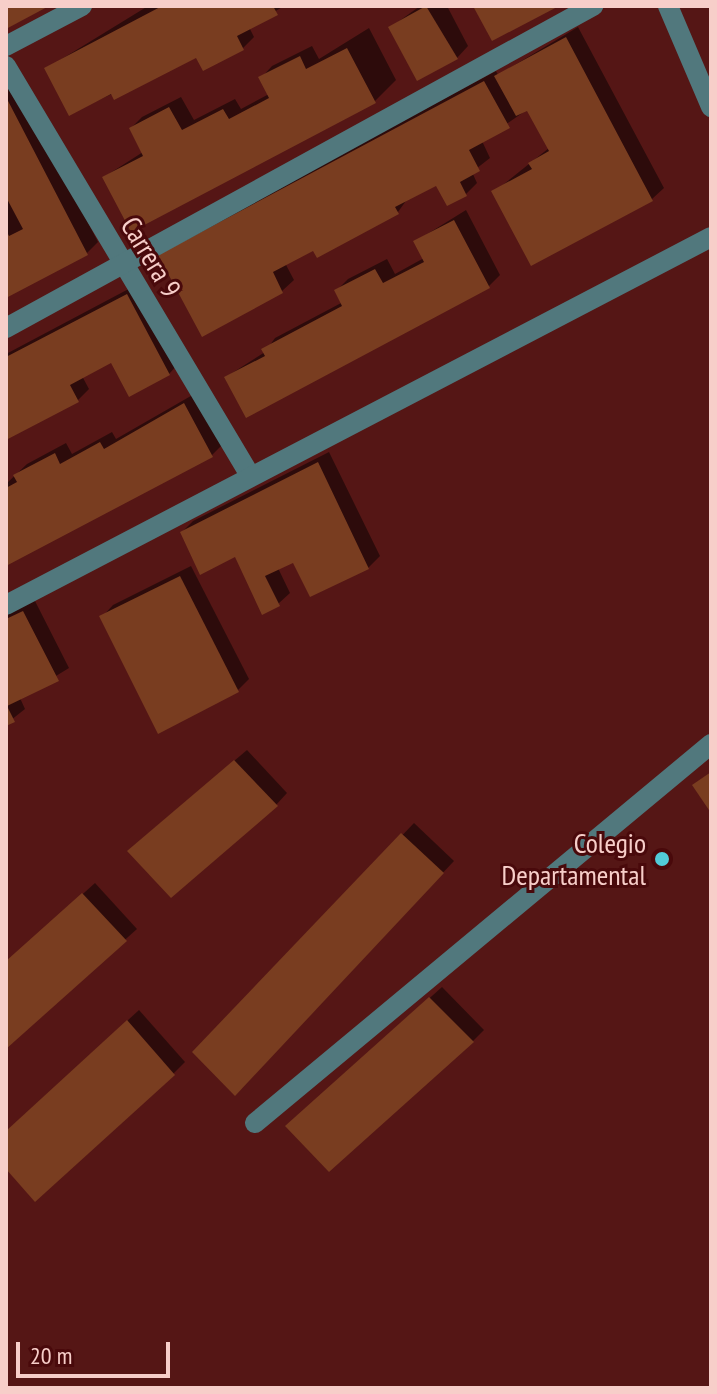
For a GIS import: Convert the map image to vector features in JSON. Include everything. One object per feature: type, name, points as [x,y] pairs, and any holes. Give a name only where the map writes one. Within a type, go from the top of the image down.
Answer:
[{"type":"street","points":[[6,46],[82,6]]},
{"type":"street","points":[[6,328],[593,6]]},
{"type":"street","points":[[668,6],[711,107]]},
{"type":"street","name":"Carrera 9","points":[[6,66],[250,475]]},
{"type":"street","points":[[6,605],[711,237]]},
{"type":"street","points":[[255,1123],[711,744]]},
{"type":"building","points":[[6,6],[49,6],[6,29]]},
{"type":"building","points":[[162,6],[273,6],[278,15],[237,36],[244,50],[203,71],[196,58],[114,100],[111,94],[69,116],[44,68]]},
{"type":"building","points":[[426,6],[458,59],[417,81],[388,27]]},
{"type":"building","points":[[473,6],[559,6],[492,41]]},
{"type":"building","points":[[566,37],[653,201],[531,266],[491,191],[532,169],[528,163],[549,151],[527,111],[516,116],[494,76]]},
{"type":"building","points":[[347,48],[376,103],[131,232],[102,177],[143,156],[129,128],[169,107],[182,130],[223,109],[229,119],[269,98],[258,77],[300,56],[306,69]]},
{"type":"building","points":[[484,81],[510,128],[469,150],[480,171],[460,182],[467,196],[447,206],[436,186],[395,207],[399,214],[317,258],[313,251],[273,272],[283,293],[202,337],[158,255]]},
{"type":"building","points":[[6,97],[88,255],[6,298],[6,230],[9,236],[23,229],[6,197]]},
{"type":"building","points":[[454,220],[490,288],[246,418],[224,377],[265,356],[261,349],[342,306],[334,290],[375,269],[383,283],[424,262],[413,241]]},
{"type":"building","points":[[127,294],[170,375],[129,397],[111,363],[70,385],[79,402],[6,440],[6,357]]},
{"type":"building","points":[[184,403],[213,457],[6,566],[6,488],[17,482],[13,475],[55,453],[60,464],[100,442],[104,449]]},
{"type":"building","points":[[318,462],[369,569],[310,597],[293,563],[265,576],[280,606],[262,615],[235,557],[200,575],[180,532]]},
{"type":"building","points":[[180,576],[239,692],[158,734],[99,616]]},
{"type":"building","points":[[23,611],[59,681],[7,706],[15,722],[6,726],[6,619]]},
{"type":"building","points":[[234,760],[278,806],[171,898],[127,851]]},
{"type":"building","points":[[711,772],[711,813],[692,785]]},
{"type":"building","points":[[401,833],[444,873],[235,1096],[192,1052]]},
{"type":"building","points":[[82,893],[127,941],[6,1049],[6,961]]},
{"type":"building","points":[[429,997],[474,1042],[329,1172],[285,1126]]},
{"type":"building","points":[[127,1020],[175,1075],[35,1202],[6,1169],[6,1131]]},
{"type":"place","name":"Colegio Departamental","points":[[662,859]]}]
